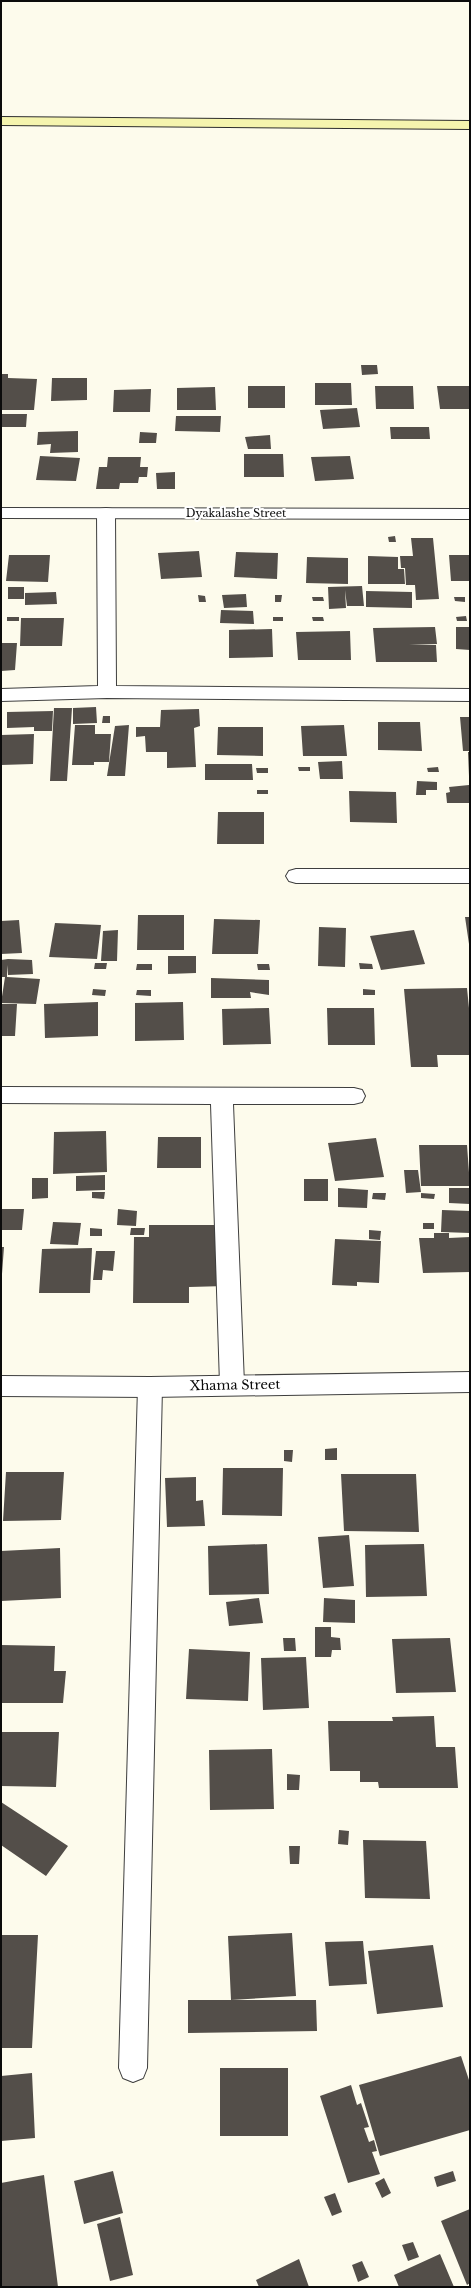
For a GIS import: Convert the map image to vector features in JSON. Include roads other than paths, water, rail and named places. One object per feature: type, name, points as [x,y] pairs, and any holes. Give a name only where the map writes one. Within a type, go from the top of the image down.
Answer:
[{"type":"main road","points":[[1,121],[470,125]]},
{"type":"street","name":"Dyakalashe Street","points":[[1,513],[470,514]]},
{"type":"street","points":[[106,513],[107,692]]},
{"type":"street","points":[[1,694],[107,692],[470,695]]},
{"type":"street","points":[[296,876],[470,876]]},
{"type":"street","points":[[1,1095],[354,1096]]},
{"type":"street","points":[[222,1095],[232,1384]]},
{"type":"street","name":"Xhama Street","points":[[1,1386],[150,1387],[232,1384],[470,1382]]},
{"type":"street","points":[[133,2068],[150,1387]]}]
